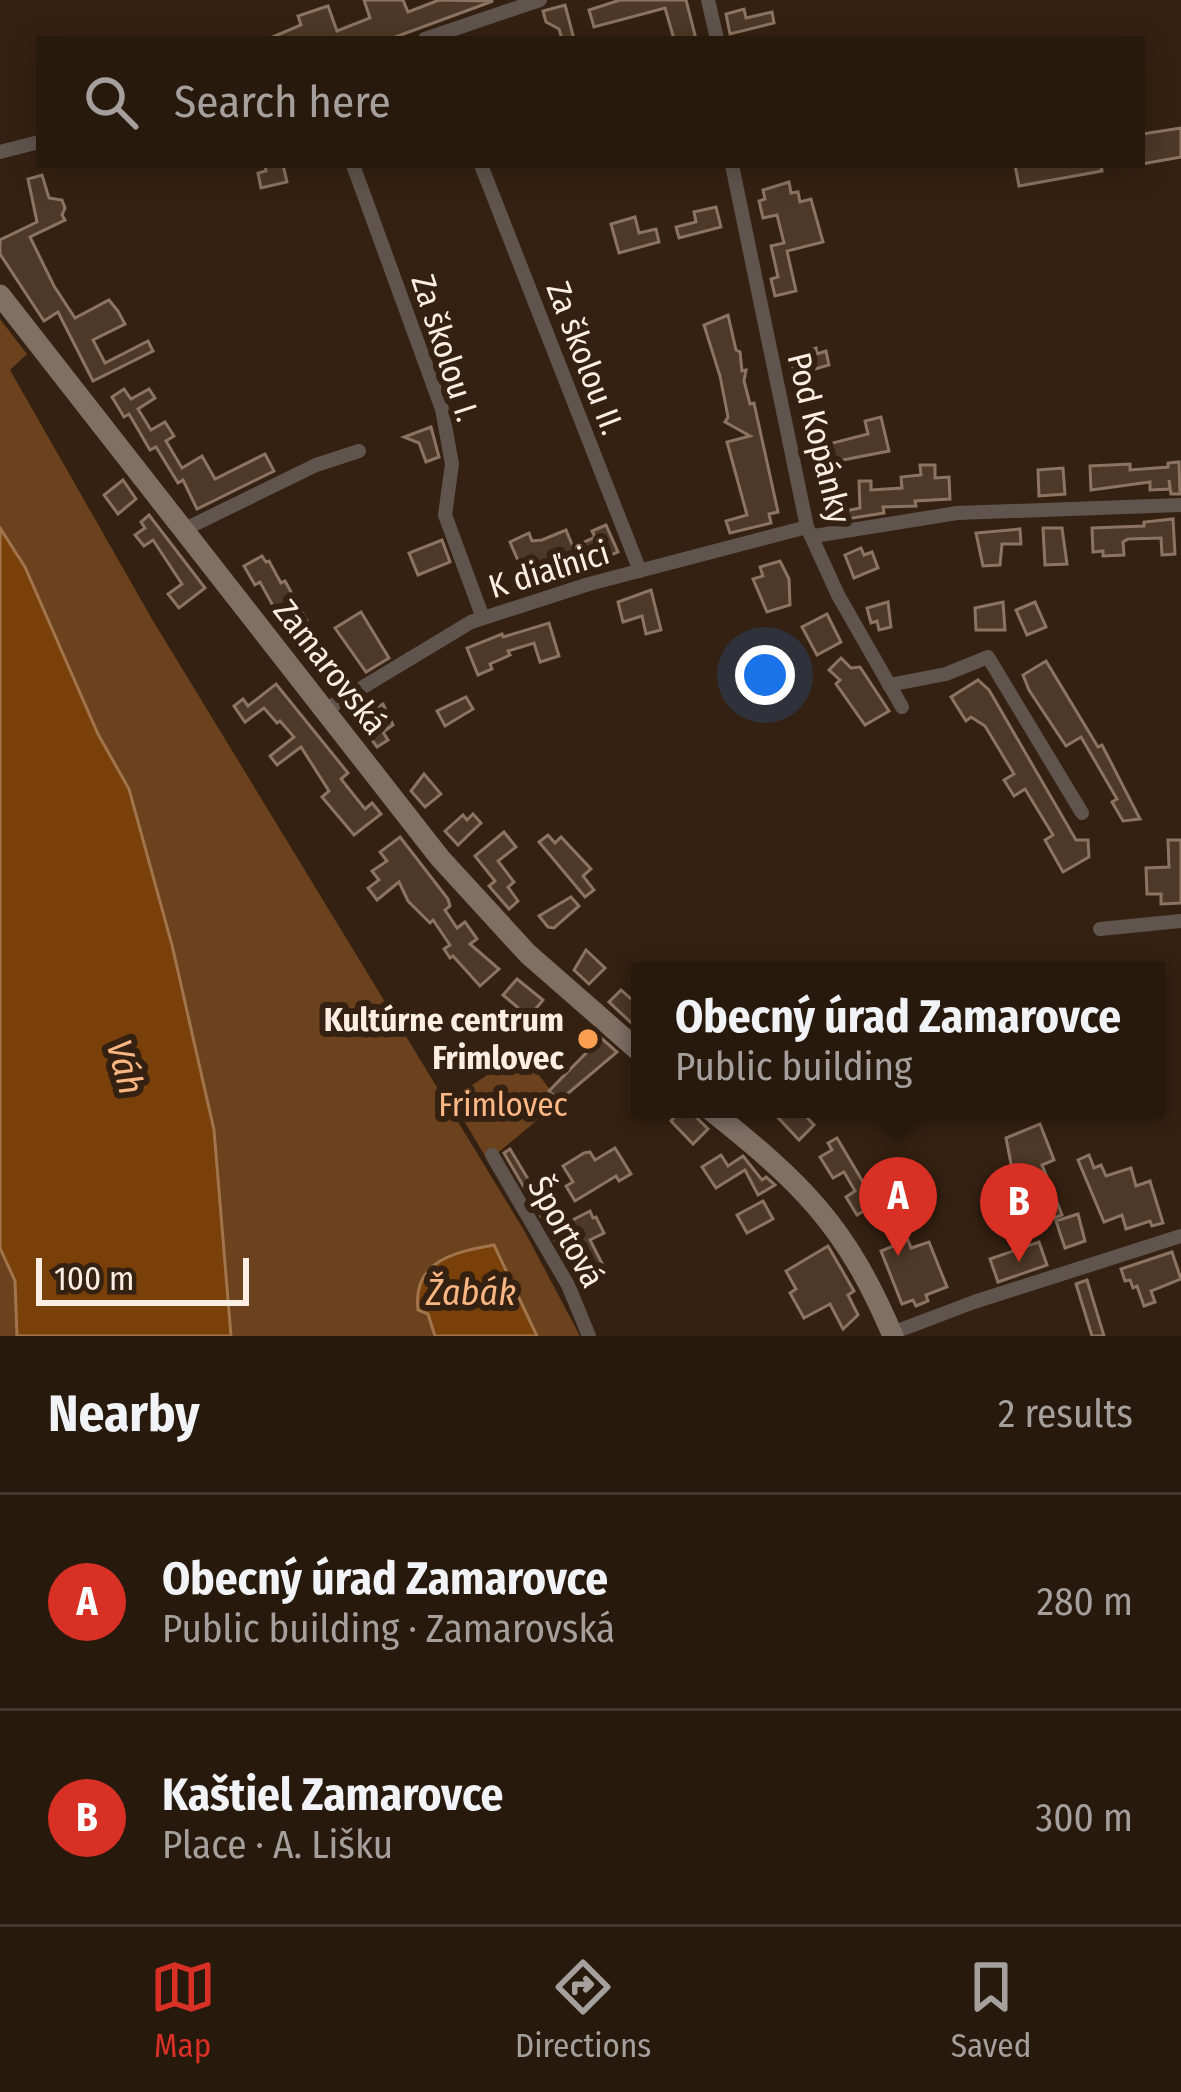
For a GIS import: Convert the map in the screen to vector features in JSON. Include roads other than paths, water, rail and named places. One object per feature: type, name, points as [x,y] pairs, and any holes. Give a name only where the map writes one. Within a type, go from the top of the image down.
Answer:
[{"type":"main road","name":"Zamarovská","points":[[0,295],[440,858],[557,981],[631,1044]]},
{"type":"main road","points":[[721,1118],[778,1163],[837,1227],[893,1334]]},
{"type":"street","points":[[434,36],[540,0]]},
{"type":"street","points":[[708,0],[716,36]]},
{"type":"street","points":[[0,152],[36,143]]},
{"type":"street","name":"Za školou I.","points":[[354,168],[442,409],[452,464],[445,515],[483,618]]},
{"type":"street","name":"Za školou II.","points":[[482,168],[640,571]]},
{"type":"street","name":"Pod Kopánky","points":[[733,168],[810,532],[838,595],[902,707]]},
{"type":"street","points":[[181,531],[316,465],[359,451]]},
{"type":"street","name":"K diaľnici","points":[[325,710],[483,618],[640,571],[810,532],[957,513],[1181,505]]},
{"type":"street","points":[[889,685],[946,674],[988,657],[1082,813]]},
{"type":"street","points":[[1100,928],[1181,921]]},
{"type":"street","name":"Športová","points":[[492,1155],[568,1285],[590,1336]]},
{"type":"street","points":[[893,1334],[974,1302],[1181,1236]]},
{"type":"water","name":"Váh","points":[[0,528],[25,567],[98,734],[129,789],[172,945],[214,1130],[231,1336],[17,1336],[15,1281],[0,1248]]},
{"type":"water","name":"Žabák","points":[[494,1245],[537,1336],[435,1336],[428,1314],[418,1310],[418,1293],[429,1269],[452,1255]]},
{"type":"place","name":"Kultúrne centrum Frimlovec","points":[[588,1039]]},
{"type":"place","name":"Obecný úrad Zamarovce","points":[[898,1256]]},
{"type":"place","name":"Kaštiel Zamarovce","points":[[1019,1262]]},
{"type":"park label","name":"Frimlovec","points":[[503,1105]]}]
